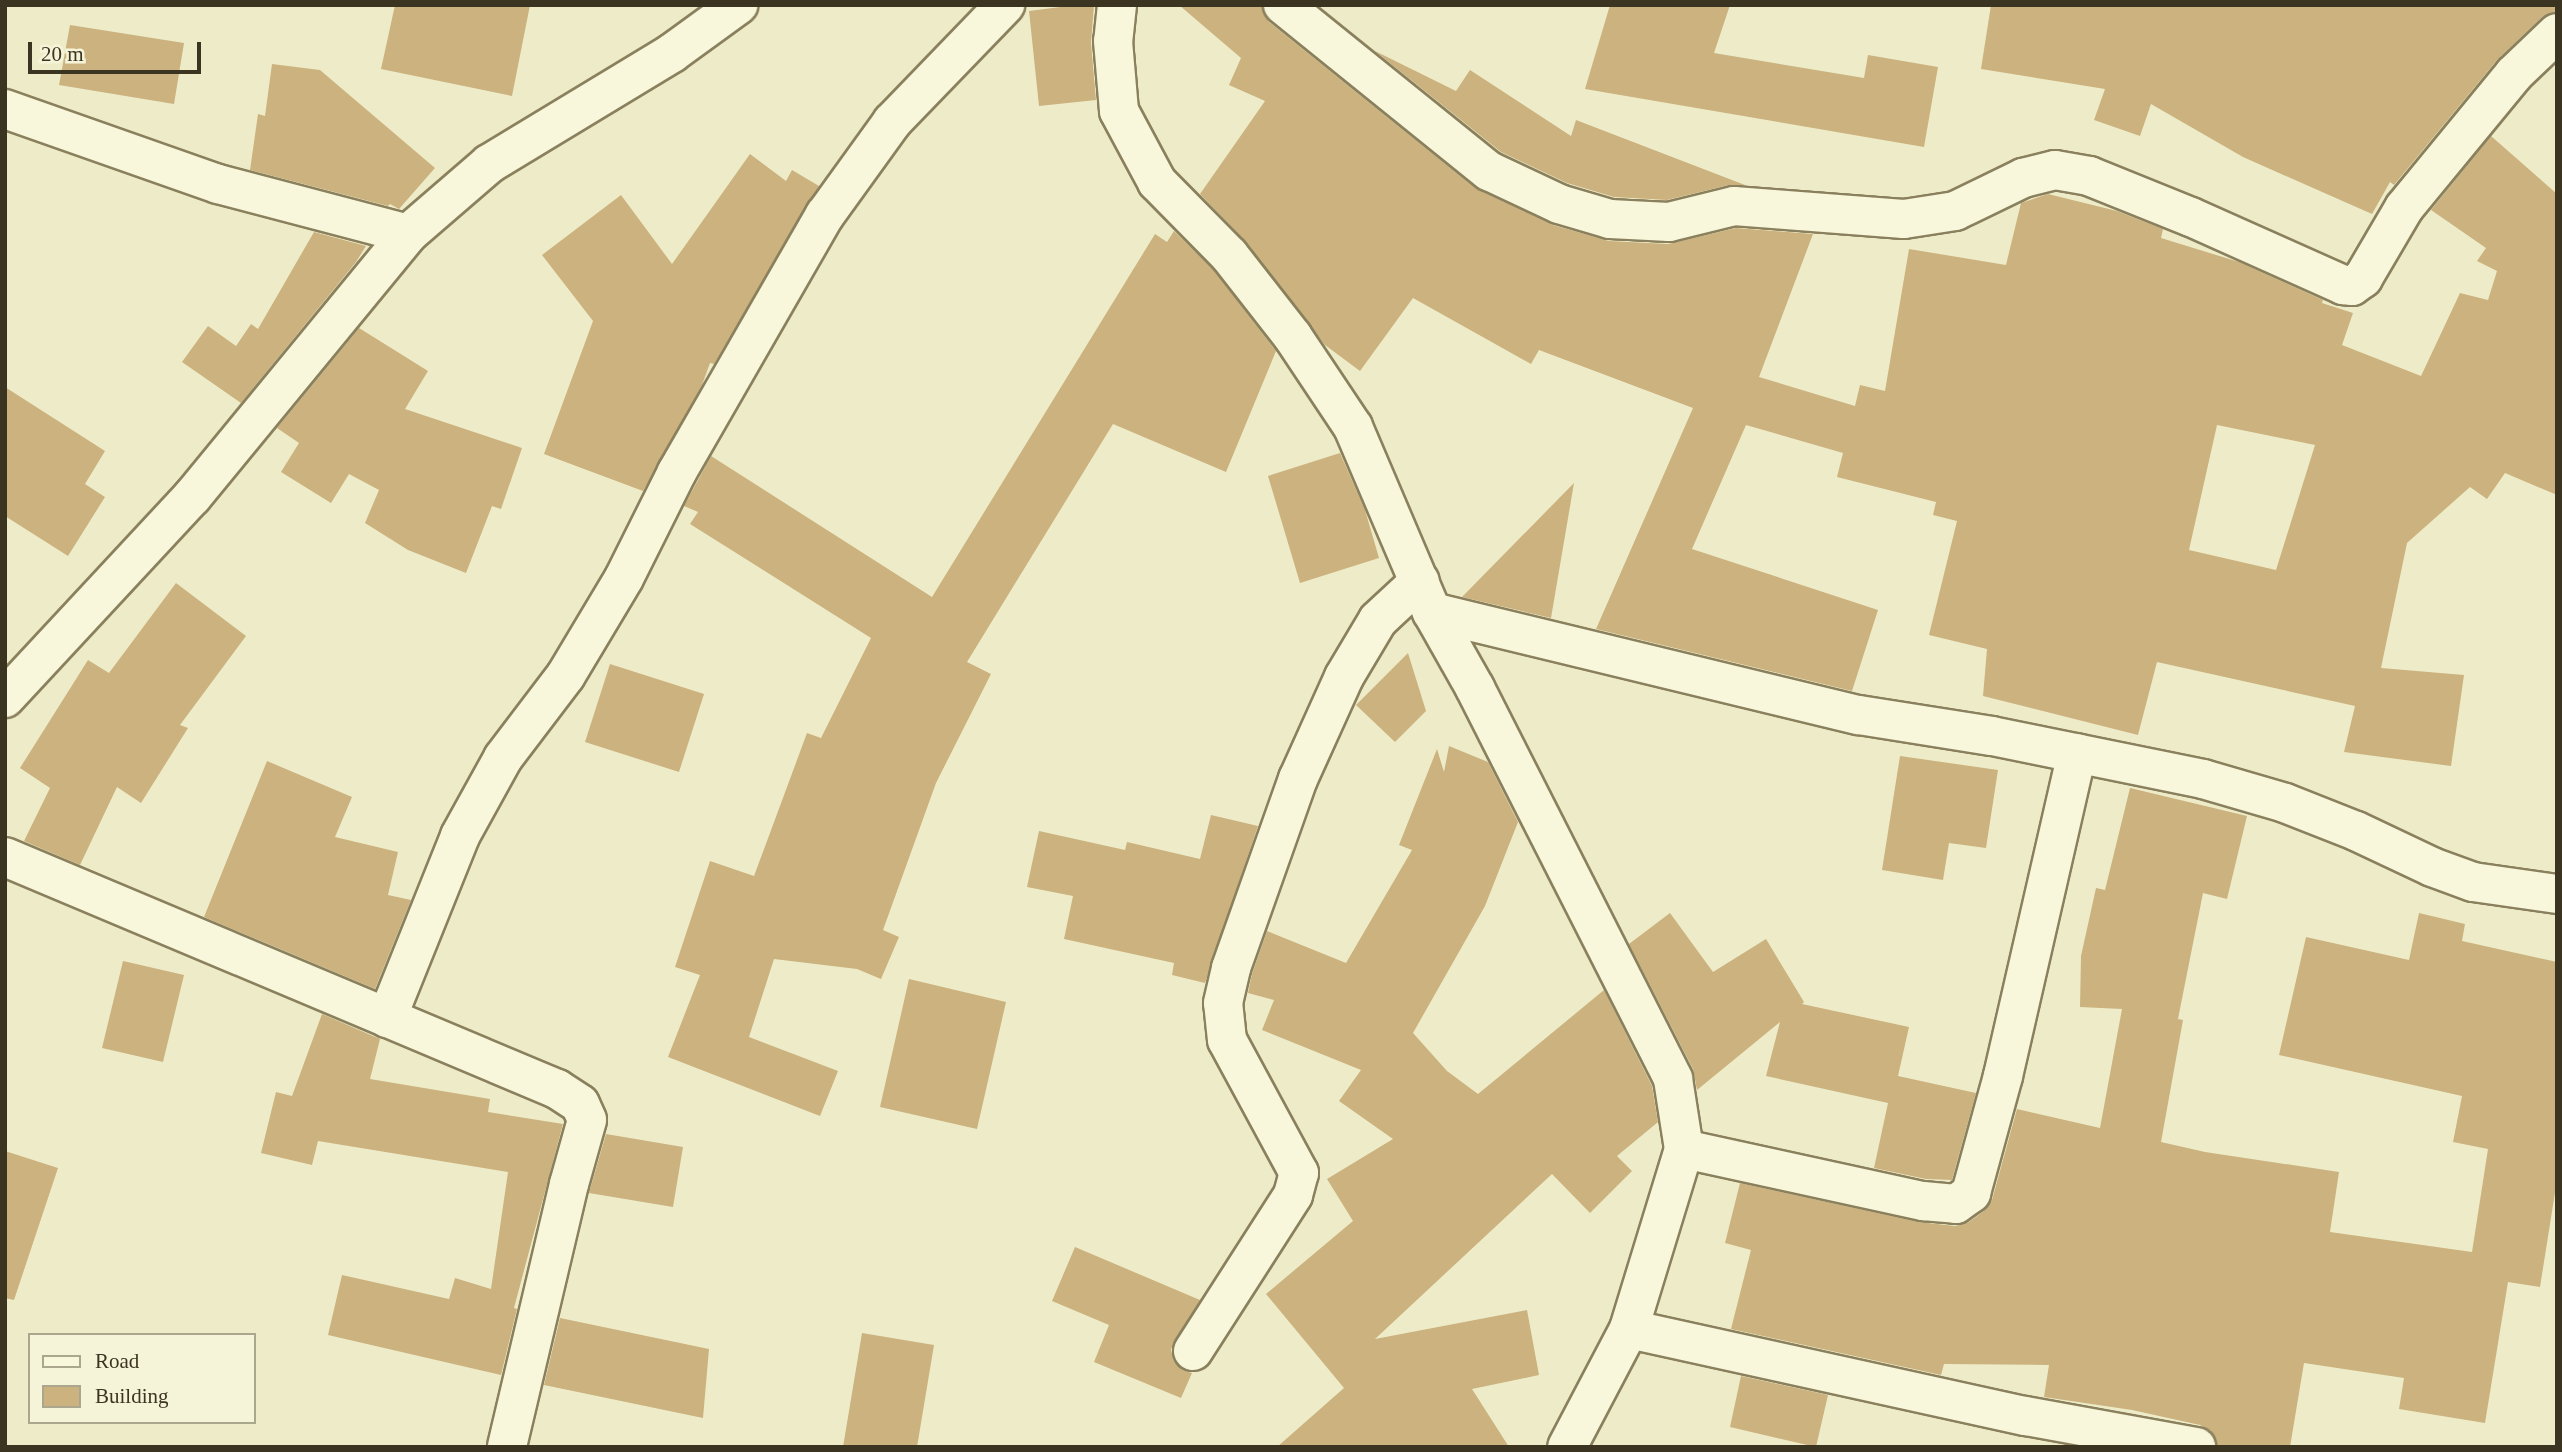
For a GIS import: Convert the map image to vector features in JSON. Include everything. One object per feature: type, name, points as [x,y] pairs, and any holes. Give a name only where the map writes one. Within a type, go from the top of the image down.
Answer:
[{"type":"street","points":[[5,698],[192,497],[408,234],[489,164],[672,53],[738,5]]},
{"type":"street","points":[[387,1018],[460,836],[503,758],[566,675],[624,578],[677,472],[825,215],[892,122],[1004,5]]},
{"type":"street","points":[[1117,5],[1113,41],[1119,111],[1157,182],[1229,255],[1293,337],[1353,427],[1426,596],[1673,1079],[1684,1149],[1629,1329],[1567,1447]]},
{"type":"street","points":[[1283,5],[1489,171],[1559,204],[1610,219],[1669,222],[1734,206],[1904,219],[1955,211],[2023,178],[2055,170],[2089,176],[2191,217],[2343,285],[2352,286],[2364,278],[2404,208],[2514,75],[2557,33]]},
{"type":"street","points":[[5,108],[218,184],[408,234]]},
{"type":"street","points":[[1193,1351],[1293,1195],[1299,1173],[1227,1040],[1223,1003],[1231,968],[1298,779],[1344,677],[1378,620],[1426,596],[1859,715],[1992,736],[2203,779],[2285,803],[2473,882],[2557,894]]},
{"type":"street","points":[[1684,1149],[1923,1200],[1956,1204],[1971,1193],[2003,1076],[2077,753]]},
{"type":"street","points":[[5,857],[557,1089],[580,1104],[587,1119],[507,1447]]},
{"type":"street","points":[[1629,1329],[2026,1416],[2196,1447]]},
{"type":"building","points":[[395,5],[530,5],[512,96],[381,69]]},
{"type":"building","points":[[1094,5],[1091,43],[1096,100],[1039,106],[1029,11]]},
{"type":"building","points":[[1179,5],[1262,5],[1269,22],[1475,188],[1553,225],[1609,241],[1668,244],[1736,228],[1813,234],[1759,377],[1855,406],[1860,385],[1885,391],[1909,249],[2006,265],[2021,203],[2048,194],[2117,211],[2163,229],[2161,238],[2239,262],[2323,300],[2322,303],[2353,313],[2342,345],[2421,376],[2460,293],[2488,300],[2497,271],[2477,261],[2486,248],[2431,210],[2491,136],[2557,194],[2557,495],[2505,473],[2487,499],[2470,487],[2407,543],[2381,668],[2464,675],[2451,766],[2344,752],[2355,706],[2157,662],[2138,735],[1983,696],[1987,649],[1929,635],[1957,521],[1933,515],[1936,502],[1837,477],[1843,453],[1746,425],[1692,549],[1878,610],[1852,691],[1596,629],[1693,408],[1539,350],[1531,364],[1413,298],[1360,371],[1325,345],[1246,242],[1200,194],[1265,101],[1229,85],[1241,58]],"holes":[[[2217,425],[2315,445],[2276,570],[2189,550]]]},
{"type":"building","points":[[1610,5],[1730,5],[1714,53],[1864,78],[1868,55],[1938,67],[1924,147],[1585,89]]},
{"type":"building","points":[[1991,5],[2557,5],[2557,12],[2542,17],[2497,60],[2394,185],[2390,182],[2372,214],[2243,157],[2151,104],[2140,136],[2094,120],[2105,89],[1981,69]]},
{"type":"building","points":[[70,25],[184,43],[174,104],[59,85]]},
{"type":"building","points":[[1375,51],[1456,91],[1470,70],[1571,136],[1576,120],[1745,185],[1729,185],[1667,200],[1614,197],[1567,183],[1501,152]]},
{"type":"building","points":[[272,64],[320,70],[435,168],[399,209],[390,204],[388,206],[250,170],[258,114],[265,116]]},
{"type":"building","points":[[750,154],[786,181],[792,170],[819,186],[714,364],[710,363],[702,385],[643,491],[544,454],[593,321],[542,255],[621,195],[672,264]]},
{"type":"building","points":[[1174,231],[1213,269],[1276,351],[1226,472],[1113,424],[967,662],[991,674],[936,783],[883,930],[899,937],[881,979],[857,969],[774,959],[749,1037],[838,1071],[820,1116],[668,1057],[700,975],[675,967],[710,861],[754,876],[807,733],[821,738],[871,638],[690,524],[698,512],[684,506],[711,456],[932,597],[1155,234],[1167,242]]},
{"type":"building","points":[[314,232],[366,246],[356,262],[241,403],[182,362],[208,326],[236,346],[251,324],[258,329]]},
{"type":"building","points":[[359,328],[428,371],[405,409],[522,448],[501,509],[492,506],[466,573],[408,550],[365,523],[379,490],[349,474],[331,503],[281,472],[299,443],[277,428]]},
{"type":"building","points":[[5,387],[105,451],[85,484],[105,497],[68,556],[5,516]]},
{"type":"building","points":[[1340,453],[1365,510],[1379,558],[1300,583],[1268,476]]},
{"type":"building","points":[[1574,483],[1551,618],[1462,597]]},
{"type":"building","points":[[176,583],[246,636],[180,725],[188,728],[141,803],[117,787],[80,865],[24,841],[50,788],[20,768],[88,660],[109,673]]},
{"type":"building","points":[[1408,653],[1426,711],[1395,742],[1356,705]]},
{"type":"building","points":[[610,664],[704,694],[679,772],[585,742]]},
{"type":"building","points":[[1449,746],[1488,762],[1518,822],[1485,906],[1413,1033],[1447,1071],[1478,1094],[1604,990],[1652,1086],[1658,1122],[1617,1156],[1632,1171],[1590,1213],[1552,1174],[1375,1339],[1527,1310],[1539,1375],[1472,1389],[1509,1447],[1277,1447],[1344,1388],[1266,1294],[1353,1221],[1327,1179],[1393,1139],[1339,1101],[1361,1070],[1262,1030],[1274,1000],[1248,993],[1252,974],[1267,931],[1346,963],[1412,850],[1399,845],[1437,749],[1444,772]]},
{"type":"building","points":[[1900,756],[1998,770],[1986,848],[1949,843],[1943,880],[1882,870]]},
{"type":"building","points":[[267,761],[352,797],[335,837],[398,852],[388,895],[411,900],[375,989],[204,917]]},
{"type":"building","points":[[2130,788],[2247,816],[2227,899],[2203,893],[2178,1019],[2183,1020],[2161,1142],[2205,1152],[2339,1172],[2330,1232],[2472,1252],[2488,1149],[2453,1142],[2462,1096],[2279,1055],[2306,937],[2409,960],[2419,913],[2465,924],[2462,941],[2557,962],[2557,1180],[2540,1287],[2508,1282],[2485,1423],[2399,1409],[2404,1378],[2304,1363],[2290,1447],[2217,1447],[2211,1431],[2200,1425],[2132,1410],[2044,1397],[2049,1365],[1944,1364],[1941,1375],[1731,1329],[1751,1250],[1725,1243],[1740,1183],[1919,1222],[1955,1226],[1969,1222],[1984,1211],[1992,1200],[2017,1109],[2100,1128],[2122,1009],[2080,1007],[2081,956],[2096,888],[2105,890]]},
{"type":"building","points":[[1211,815],[1258,826],[1205,983],[1172,975],[1174,963],[1064,939],[1073,896],[1027,887],[1039,831],[1125,850],[1127,842],[1200,859]]},
{"type":"building","points":[[1670,913],[1713,972],[1766,939],[1804,1002],[1802,1004],[1909,1027],[1898,1076],[1976,1093],[1952,1180],[1926,1179],[1874,1168],[1888,1103],[1766,1076],[1780,1022],[1697,1090],[1693,1069],[1629,944]]},
{"type":"building","points":[[123,961],[184,975],[163,1062],[102,1048]]},
{"type":"building","points":[[909,979],[1006,1002],[977,1129],[880,1107]]},
{"type":"building","points":[[322,1014],[380,1039],[370,1079],[490,1099],[488,1112],[563,1124],[514,1308],[517,1309],[501,1375],[328,1335],[342,1275],[449,1299],[455,1278],[491,1289],[508,1172],[318,1141],[312,1165],[261,1153],[276,1092],[292,1096]]},
{"type":"building","points":[[606,1134],[683,1147],[673,1207],[589,1193]]},
{"type":"building","points":[[5,1151],[58,1168],[14,1300],[5,1298]]},
{"type":"building","points":[[1075,1247],[1200,1300],[1171,1349],[1174,1362],[1182,1370],[1192,1373],[1181,1398],[1094,1362],[1109,1325],[1052,1301]]},
{"type":"building","points":[[560,1318],[709,1349],[703,1418],[544,1385]]},
{"type":"building","points":[[862,1333],[934,1345],[917,1447],[843,1447]]},
{"type":"building","points":[[1741,1376],[1828,1395],[1816,1447],[1730,1427]]}]
